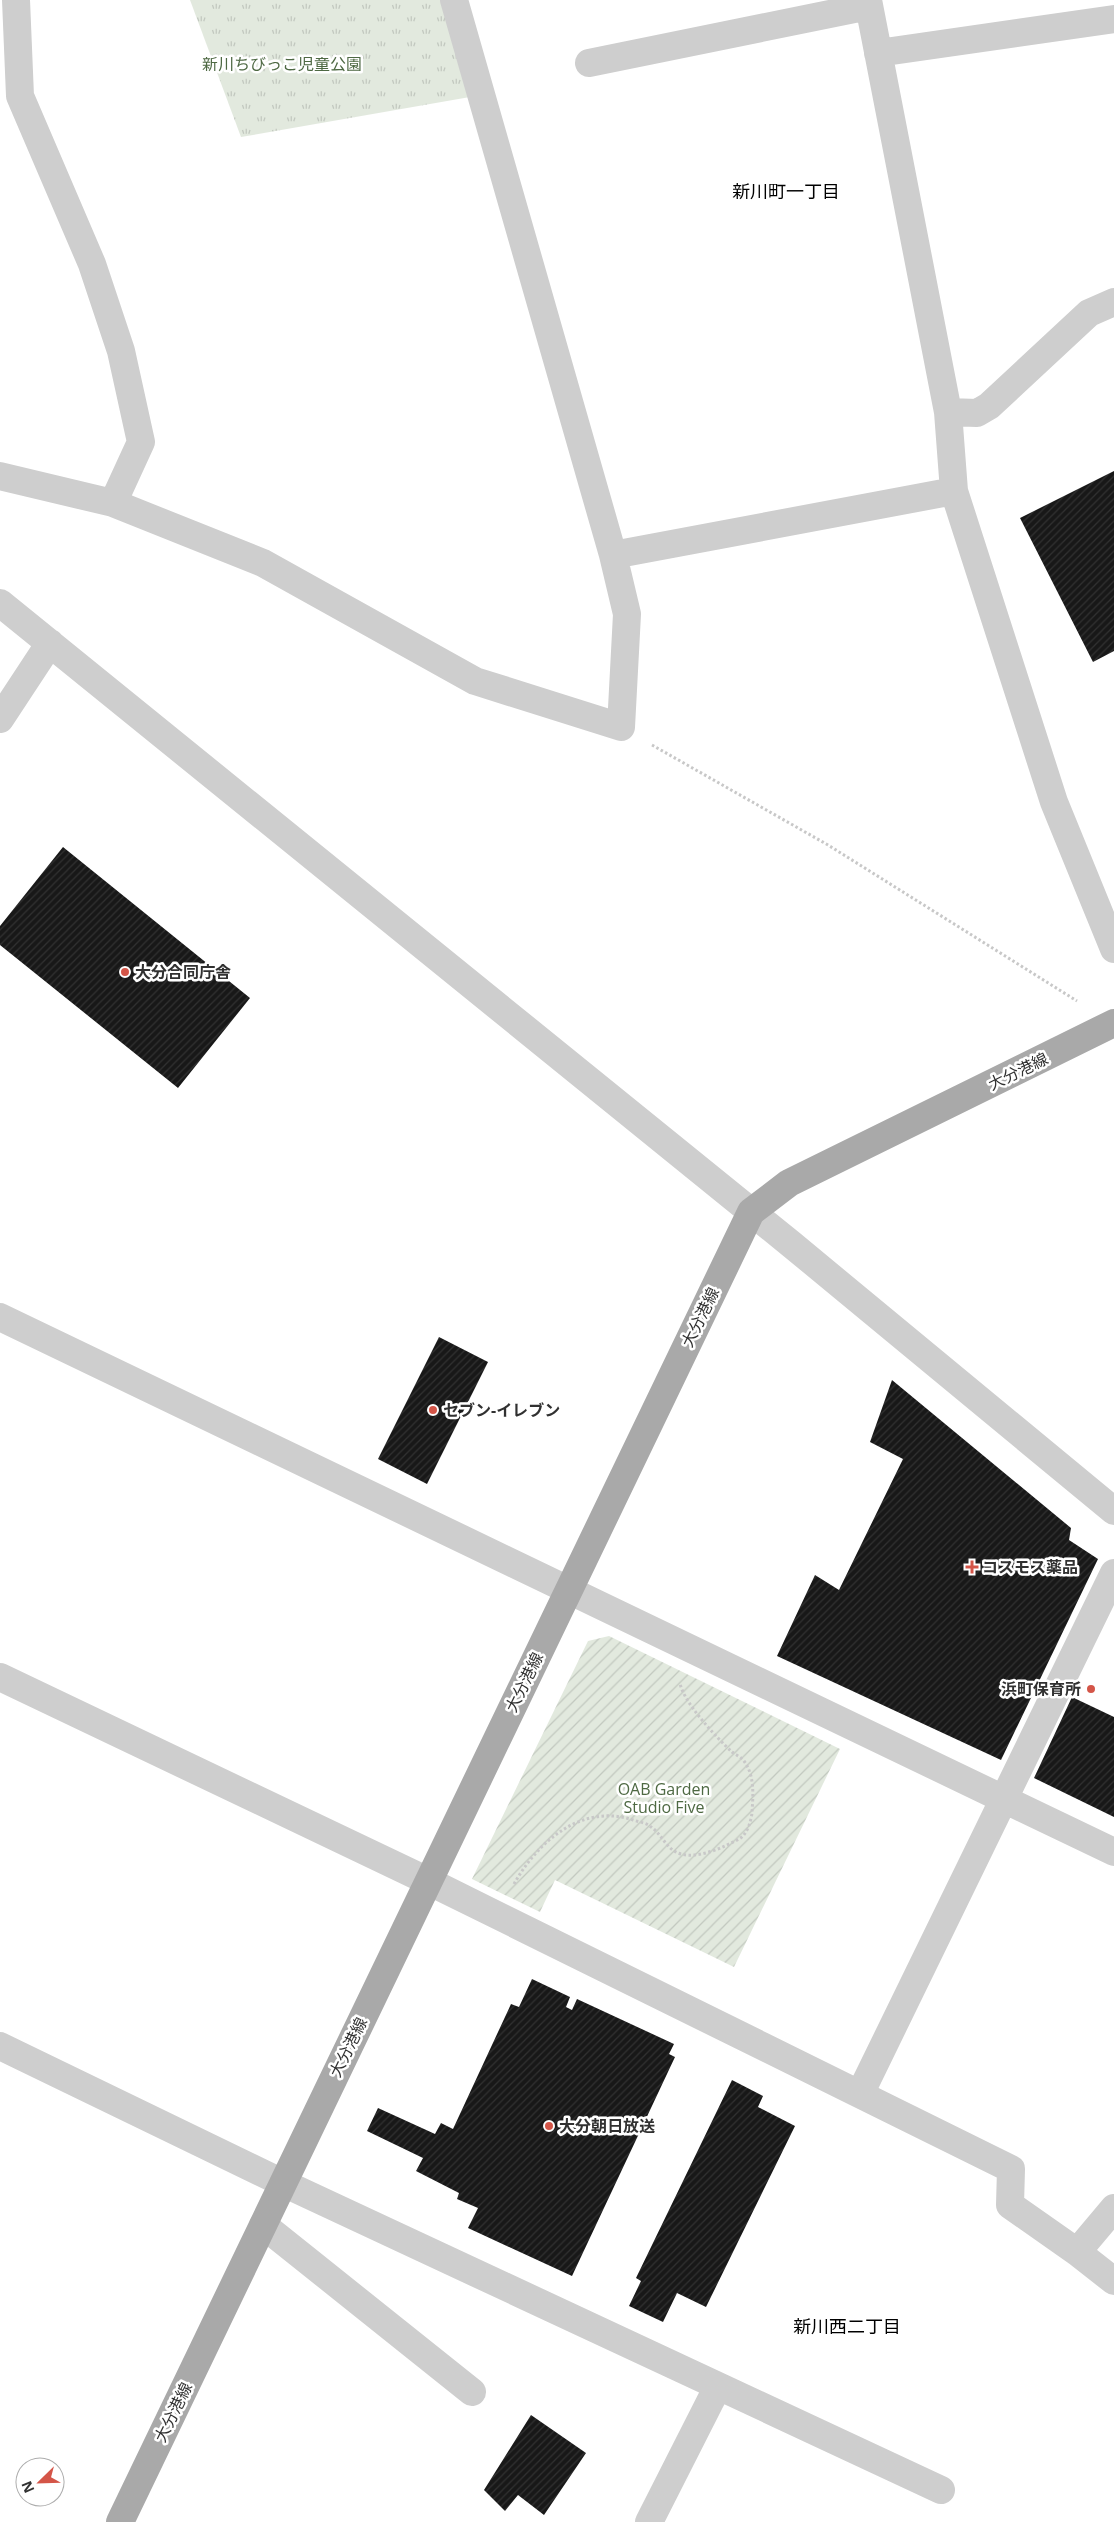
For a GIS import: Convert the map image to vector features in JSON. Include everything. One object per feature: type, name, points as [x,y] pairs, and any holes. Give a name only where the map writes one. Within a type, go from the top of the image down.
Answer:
[{"type":"main road","name":"大分港線","points":[[120,2522],[751,1212],[789,1183],[1114,1023]]},
{"type":"street","points":[[16,0],[20,96],[92,264],[121,351],[141,442],[113,503]]},
{"type":"street","points":[[0,476],[113,503],[264,563],[475,681],[621,727],[627,614],[613,555],[454,0]]},
{"type":"street","points":[[589,63],[868,3],[948,412],[954,491],[1054,802],[1114,949]]},
{"type":"street","points":[[878,53],[1114,19]]},
{"type":"street","points":[[948,412],[977,412],[989,406],[1089,314],[1114,302]]},
{"type":"street","points":[[613,555],[954,491]]},
{"type":"street","points":[[0,603],[751,1212],[1114,1511]]},
{"type":"street","points":[[0,719],[50,643]]},
{"type":"street","points":[[0,1317],[1114,1852]]},
{"type":"street","points":[[860,2094],[1114,1573]]},
{"type":"street","points":[[0,1677],[428,1881],[1012,2169],[1010,2205],[1078,2252],[1114,2281]]},
{"type":"street","points":[[0,2046],[283,2183],[941,2490]]},
{"type":"street","points":[[1078,2252],[1114,2208]]},
{"type":"street","points":[[263,2225],[472,2392]]},
{"type":"street","points":[[649,2522],[718,2386]]},
{"type":"path","points":[[621,727],[828,845],[1083,1004]]},
{"type":"path","points":[[498,1916],[522,1870],[535,1856],[555,1835],[574,1823],[593,1816],[610,1815],[651,1826],[672,1850],[692,1856],[711,1851],[741,1838],[751,1821],[752,1779],[744,1760],[706,1724],[682,1693],[680,1684],[693,1650]]},
{"type":"green space","name":"新川ちびっこ児童公園","points":[[190,0],[442,0],[470,97],[241,137]]},
{"type":"green space","name":"OAB Garden Studio Five","points":[[609,1636],[840,1749],[734,1967],[555,1880],[540,1912],[472,1879],[588,1641]]},
{"type":"building","points":[[1114,471],[1114,651],[1093,662],[1020,518]]},
{"type":"building","name":"大分合同庁舎","points":[[63,847],[250,998],[178,1088],[0,945],[0,926]]},
{"type":"building","name":"セブン-イレブン","points":[[439,1337],[488,1362],[427,1484],[378,1459]]},
{"type":"building","name":"コスモス薬品","points":[[892,1380],[1071,1528],[1069,1540],[1098,1559],[1001,1760],[777,1656],[815,1575],[839,1590],[903,1459],[870,1442]]},
{"type":"building","points":[[1072,1697],[1114,1717],[1114,1817],[1034,1778]]},
{"type":"building","name":"大分朝日放送","points":[[532,1979],[570,1997],[566,2007],[572,2010],[577,1999],[674,2044],[669,2054],[675,2057],[572,2276],[468,2228],[478,2208],[457,2199],[459,2193],[416,2171],[423,2158],[367,2131],[378,2108],[435,2134],[441,2123],[453,2129],[511,2004],[519,2007]]},
{"type":"building","points":[[732,2080],[763,2096],[758,2107],[795,2126],[706,2307],[677,2293],[663,2322],[629,2306],[641,2281],[636,2278]]},
{"type":"building","points":[[531,2415],[586,2453],[544,2515],[518,2495],[505,2511],[484,2490]]},
{"type":"place","name":"大分合同庁舎","points":[[125,972]]},
{"type":"place","name":"セブン-イレブン","points":[[433,1410]]},
{"type":"place","name":"コスモス薬品","points":[[972,1567]]},
{"type":"place","name":"浜町保育所","points":[[1091,1689]]},
{"type":"place","name":"大分朝日放送","points":[[549,2126]]},
{"type":"district","name":"新川町一丁目","points":[[786,191]]},
{"type":"district","name":"新川西二丁目","points":[[847,2326]]}]
